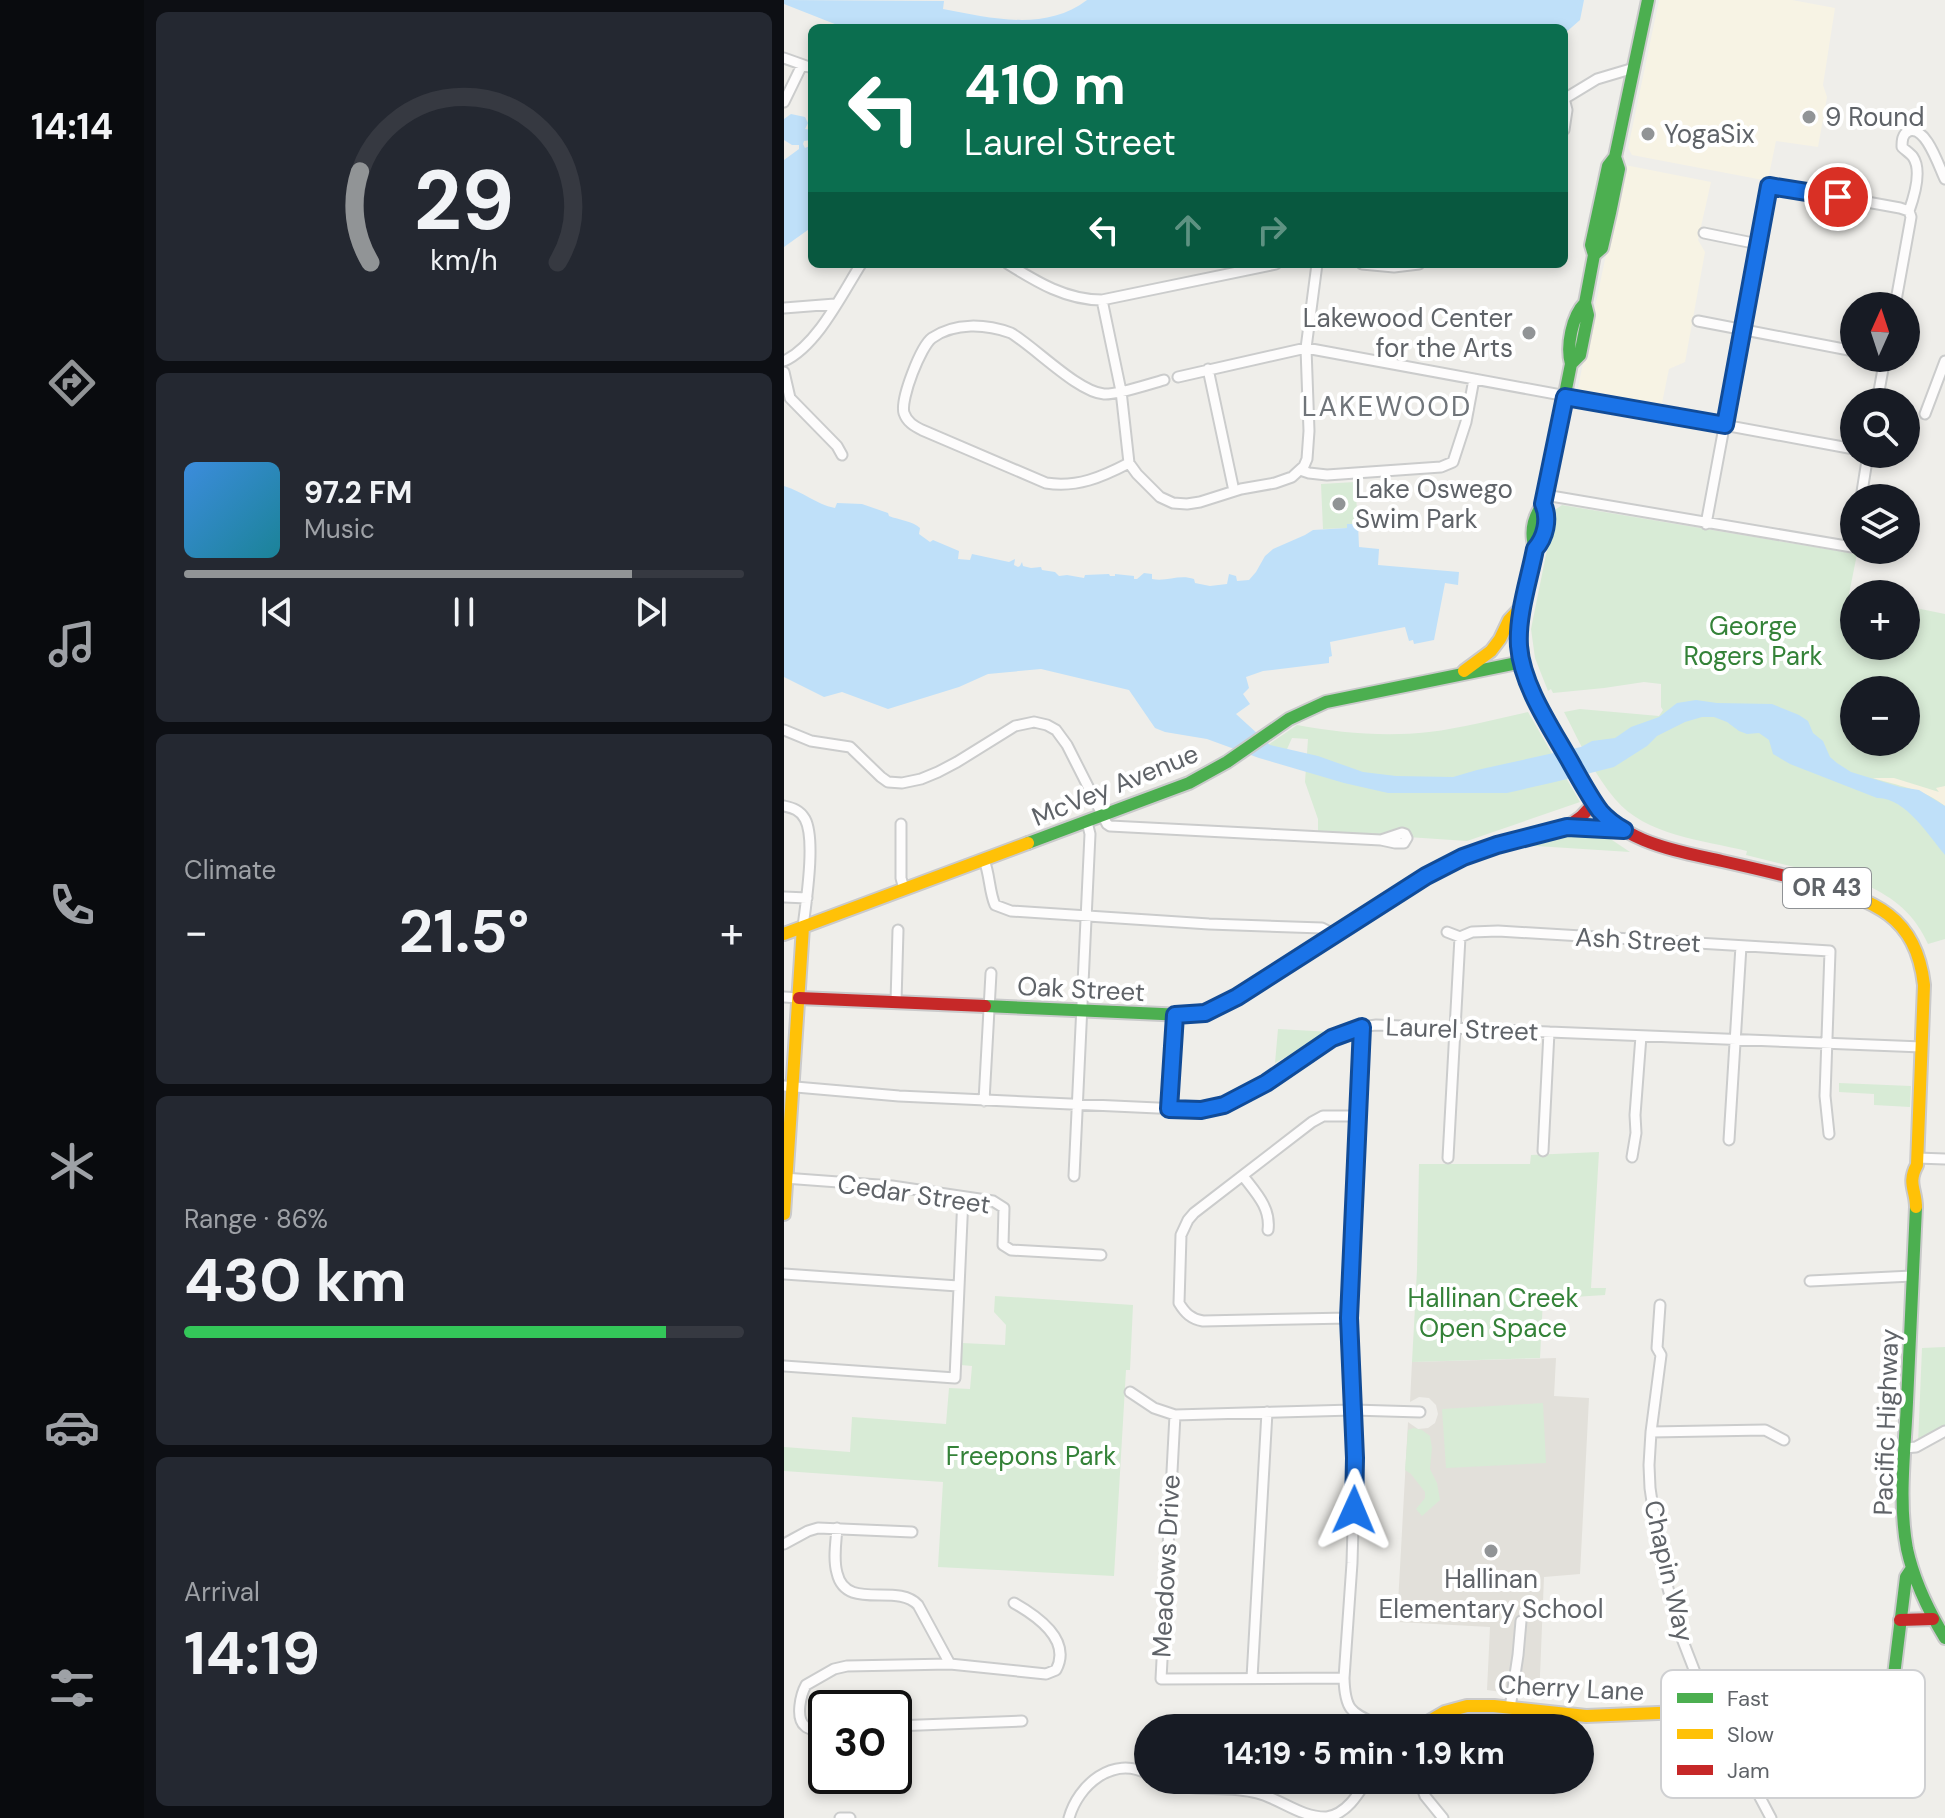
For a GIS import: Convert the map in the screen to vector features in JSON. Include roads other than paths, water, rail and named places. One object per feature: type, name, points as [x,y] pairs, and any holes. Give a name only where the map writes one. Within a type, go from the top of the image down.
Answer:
[{"type":"main road","name":"OR 43","points":[[1522,662],[1520,633],[1524,604],[1535,549],[1542,541],[1547,514],[1544,500],[1571,364],[1568,353],[1577,311],[1585,303],[1594,255],[1591,245],[1608,166],[1615,157],[1648,0]]},
{"type":"main road","name":"McVey Avenue","points":[[1457,675],[1491,651],[1509,620],[1524,604]]},
{"type":"main road","name":"McVey Avenue","points":[[784,934],[1194,781],[1296,714],[1318,705],[1522,662]]},
{"type":"main road","name":"Pacific Highway","points":[[1522,662],[1531,689],[1592,800],[1612,823],[1638,839],[1666,849],[1721,860],[1852,895],[1884,909],[1895,918],[1917,949],[1924,985],[1917,1162],[1921,1170],[1920,1194],[1916,1199],[1912,1276],[1904,1519],[1912,1568],[1933,1619],[1945,1638]]},
{"type":"main road","name":"Oak Street","points":[[1567,827],[1581,817],[1592,800]]},
{"type":"main road","name":"Oak Street","points":[[799,998],[1199,1014],[1220,1007],[1426,876],[1463,857],[1567,827],[1624,830]]},
{"type":"main road","points":[[784,1214],[789,1087],[803,927]]},
{"type":"main road","name":"Cherry Lane","points":[[1893,1670],[1906,1577],[1912,1568]]},
{"type":"main road","points":[[1900,1620],[1933,1619]]},
{"type":"main road","name":"Cherry Lane","points":[[1441,1714],[1457,1708],[1479,1706],[1586,1716],[1661,1713]]},
{"type":"street","points":[[784,58],[807,67],[784,102]]},
{"type":"street","points":[[1568,96],[1597,79],[1634,68]]},
{"type":"street","points":[[1898,292],[1915,189],[1916,166],[1912,155],[1902,147],[1905,134],[1916,131],[1925,136],[1945,179]]},
{"type":"street","points":[[1706,524],[1769,186],[1909,211]]},
{"type":"street","points":[[1704,233],[1758,244]]},
{"type":"street","points":[[784,361],[806,346],[858,268]]},
{"type":"street","points":[[1015,268],[1050,288],[1081,298],[1102,300],[1257,268]]},
{"type":"street","points":[[1102,300],[1121,391],[1129,463],[1155,492],[1173,503],[1193,504],[1292,477],[1307,459],[1306,348],[1316,268]]},
{"type":"street","points":[[784,308],[835,304]]},
{"type":"street","points":[[1698,321],[1840,348]]},
{"type":"street","points":[[1129,463],[1076,484],[1046,483],[922,430],[905,417],[904,397],[930,340],[952,329],[969,326],[999,329],[1021,339],[1086,389],[1104,394],[1164,380]]},
{"type":"street","points":[[1178,377],[1306,348],[1840,446]]},
{"type":"street","points":[[1925,414],[1945,361]]},
{"type":"street","points":[[1208,369],[1234,491]]},
{"type":"street","points":[[784,372],[790,398],[842,455]]},
{"type":"street","points":[[1300,470],[1327,475],[1441,467],[1453,462],[1466,422],[1474,379]]},
{"type":"street","points":[[1544,500],[1840,545]]},
{"type":"street","points":[[784,730],[811,741],[850,747],[888,782],[902,783],[938,772],[1015,726],[1034,722],[1047,725],[1062,737],[1102,816],[1113,827],[1381,840]]},
{"type":"street","points":[[784,806],[801,814],[810,837],[803,927]]},
{"type":"street","points":[[1074,1176],[1090,834],[1087,822]]},
{"type":"street","points":[[901,824],[901,878],[904,889]]},
{"type":"street","points":[[984,860],[995,905],[1011,911],[1322,928],[1334,934]]},
{"type":"street","points":[[784,897],[807,898]]},
{"type":"street","points":[[896,1002],[898,930]]},
{"type":"street","name":"Ash Street","points":[[1447,932],[1460,937],[1472,932],[1498,931],[1830,951],[1828,1044]]},
{"type":"street","points":[[1448,1158],[1460,937]]},
{"type":"street","points":[[1729,1140],[1741,946]]},
{"type":"street","points":[[984,1101],[991,973]]},
{"type":"street","name":"Oak Street","points":[[784,997],[799,998]]},
{"type":"street","points":[[1169,1109],[1175,1015]]},
{"type":"street","name":"Laurel Street","points":[[789,1087],[984,1101],[1201,1110],[1224,1105],[1266,1083],[1332,1038],[1362,1027],[1409,1025],[1922,1047]]},
{"type":"street","points":[[1358,1714],[1344,1697],[1344,1678],[1355,1458],[1349,1318],[1362,1027]]},
{"type":"street","points":[[1543,1151],[1549,1032]]},
{"type":"street","points":[[1632,1157],[1641,1036]]},
{"type":"street","points":[[1828,1044],[1825,1096],[1829,1134]]},
{"type":"street","points":[[1349,1318],[1203,1321],[1192,1318],[1183,1310],[1178,1295],[1179,1243],[1183,1229],[1194,1213],[1312,1122],[1323,1116],[1358,1116]]},
{"type":"street","points":[[1917,1162],[1945,1159]]},
{"type":"street","points":[[1243,1176],[1268,1211],[1268,1230]]},
{"type":"street","name":"Cedar Street","points":[[785,1178],[892,1186],[993,1201],[1001,1205],[1005,1214],[1003,1245],[1011,1250],[1101,1255]]},
{"type":"street","points":[[784,1366],[955,1378],[963,1197]]},
{"type":"street","points":[[784,1274],[958,1286]]},
{"type":"street","points":[[1810,1281],[1912,1276]]},
{"type":"street","name":"Chapin Way","points":[[1660,1305],[1657,1348],[1661,1355],[1651,1432],[1650,1488],[1660,1556],[1681,1636],[1695,1670]]},
{"type":"street","points":[[1130,1392],[1154,1408],[1175,1415],[1353,1410],[1420,1412]]},
{"type":"street","points":[[1252,1678],[1267,1412]]},
{"type":"street","name":"Meadows Drive","points":[[1175,1415],[1161,1679],[1344,1678]]},
{"type":"street","points":[[1651,1432],[1765,1430],[1784,1440]]},
{"type":"street","points":[[1905,1448],[1916,1447],[1945,1431]]},
{"type":"street","points":[[784,1544],[818,1528],[912,1532]]},
{"type":"street","points":[[837,1528],[836,1569],[842,1585],[858,1594],[901,1595],[912,1599],[950,1664]]},
{"type":"street","points":[[808,1728],[800,1717],[802,1691],[806,1685],[834,1669],[847,1666],[950,1664],[1046,1674],[1056,1670],[1060,1655],[1055,1636],[1036,1617],[1014,1603]]},
{"type":"street","points":[[1510,1708],[1521,1621]]},
{"type":"street","points":[[912,1725],[1022,1721]]},
{"type":"street","points":[[1069,1818],[1075,1800],[1094,1778],[1111,1770],[1134,1770]]},
{"type":"street","points":[[1259,1794],[1303,1815],[1328,1817],[1343,1810],[1358,1794]]},
{"type":"street","points":[[1424,1794],[1443,1818]]},
{"type":"street","name":"Chapin Way","points":[[1760,1798],[1771,1818]]},
{"type":"street","points":[[840,1818],[850,1818]]},
{"type":"water","points":[[784,0],[944,1],[943,9],[1017,20],[1054,16],[1087,0],[1584,0],[1580,20],[1568,30],[1568,24],[835,24],[784,4]]},
{"type":"water","points":[[791,114],[805,117],[808,123],[805,129],[808,129],[808,140],[803,144],[805,148],[808,147],[808,230],[784,247],[784,160],[799,149],[799,145],[784,140],[784,119]]},
{"type":"water","points":[[784,486],[835,508],[837,503],[862,504],[888,513],[920,528],[919,534],[930,542],[933,540],[959,551],[958,559],[970,560],[972,554],[1009,562],[1015,559],[1014,565],[1018,567],[1022,562],[1023,566],[1041,567],[1059,576],[1084,578],[1085,575],[1115,574],[1137,579],[1144,573],[1152,574],[1152,579],[1189,578],[1194,579],[1195,583],[1210,586],[1227,584],[1229,574],[1236,576],[1237,581],[1249,580],[1273,549],[1313,530],[1347,528],[1347,524],[1358,524],[1359,547],[1379,549],[1378,565],[1459,572],[1458,585],[1445,583],[1434,640],[1414,644],[1413,640],[1409,641],[1405,627],[1330,642],[1332,656],[1329,663],[1263,671],[1246,677],[1249,688],[1243,694],[1250,704],[1236,714],[1270,745],[1318,756],[1363,772],[1453,777],[1581,747],[1592,741],[1615,738],[1631,727],[1659,717],[1677,703],[1696,700],[1772,704],[1808,721],[1830,757],[1851,772],[1919,790],[1945,806],[1945,855],[1916,819],[1897,804],[1790,764],[1773,754],[1769,740],[1759,733],[1747,734],[1714,717],[1685,722],[1657,736],[1614,767],[1555,782],[1507,793],[1388,793],[1259,758],[1207,739],[1165,732],[1155,728],[1129,690],[1041,669],[988,674],[959,687],[888,709],[842,692],[824,697],[784,677]]},
{"type":"place","name":"9 Round","points":[[1809,117]]},
{"type":"place","name":"YogaSix","points":[[1648,134]]},
{"type":"place","name":"Lakewood Center for the Arts","points":[[1529,333]]},
{"type":"place","name":"Lake Oswego Swim Park","points":[[1339,504]]},
{"type":"place","name":"Hallinan Elementary School","points":[[1491,1551]]},
{"type":"district","name":"LAKEWOOD","points":[[1387,406]]},
{"type":"park label","name":"George Rogers Park","points":[[1753,641]]},
{"type":"park label","name":"Hallinan Creek Open Space","points":[[1493,1313]]},
{"type":"park label","name":"Freepons Park","points":[[1031,1456]]}]
